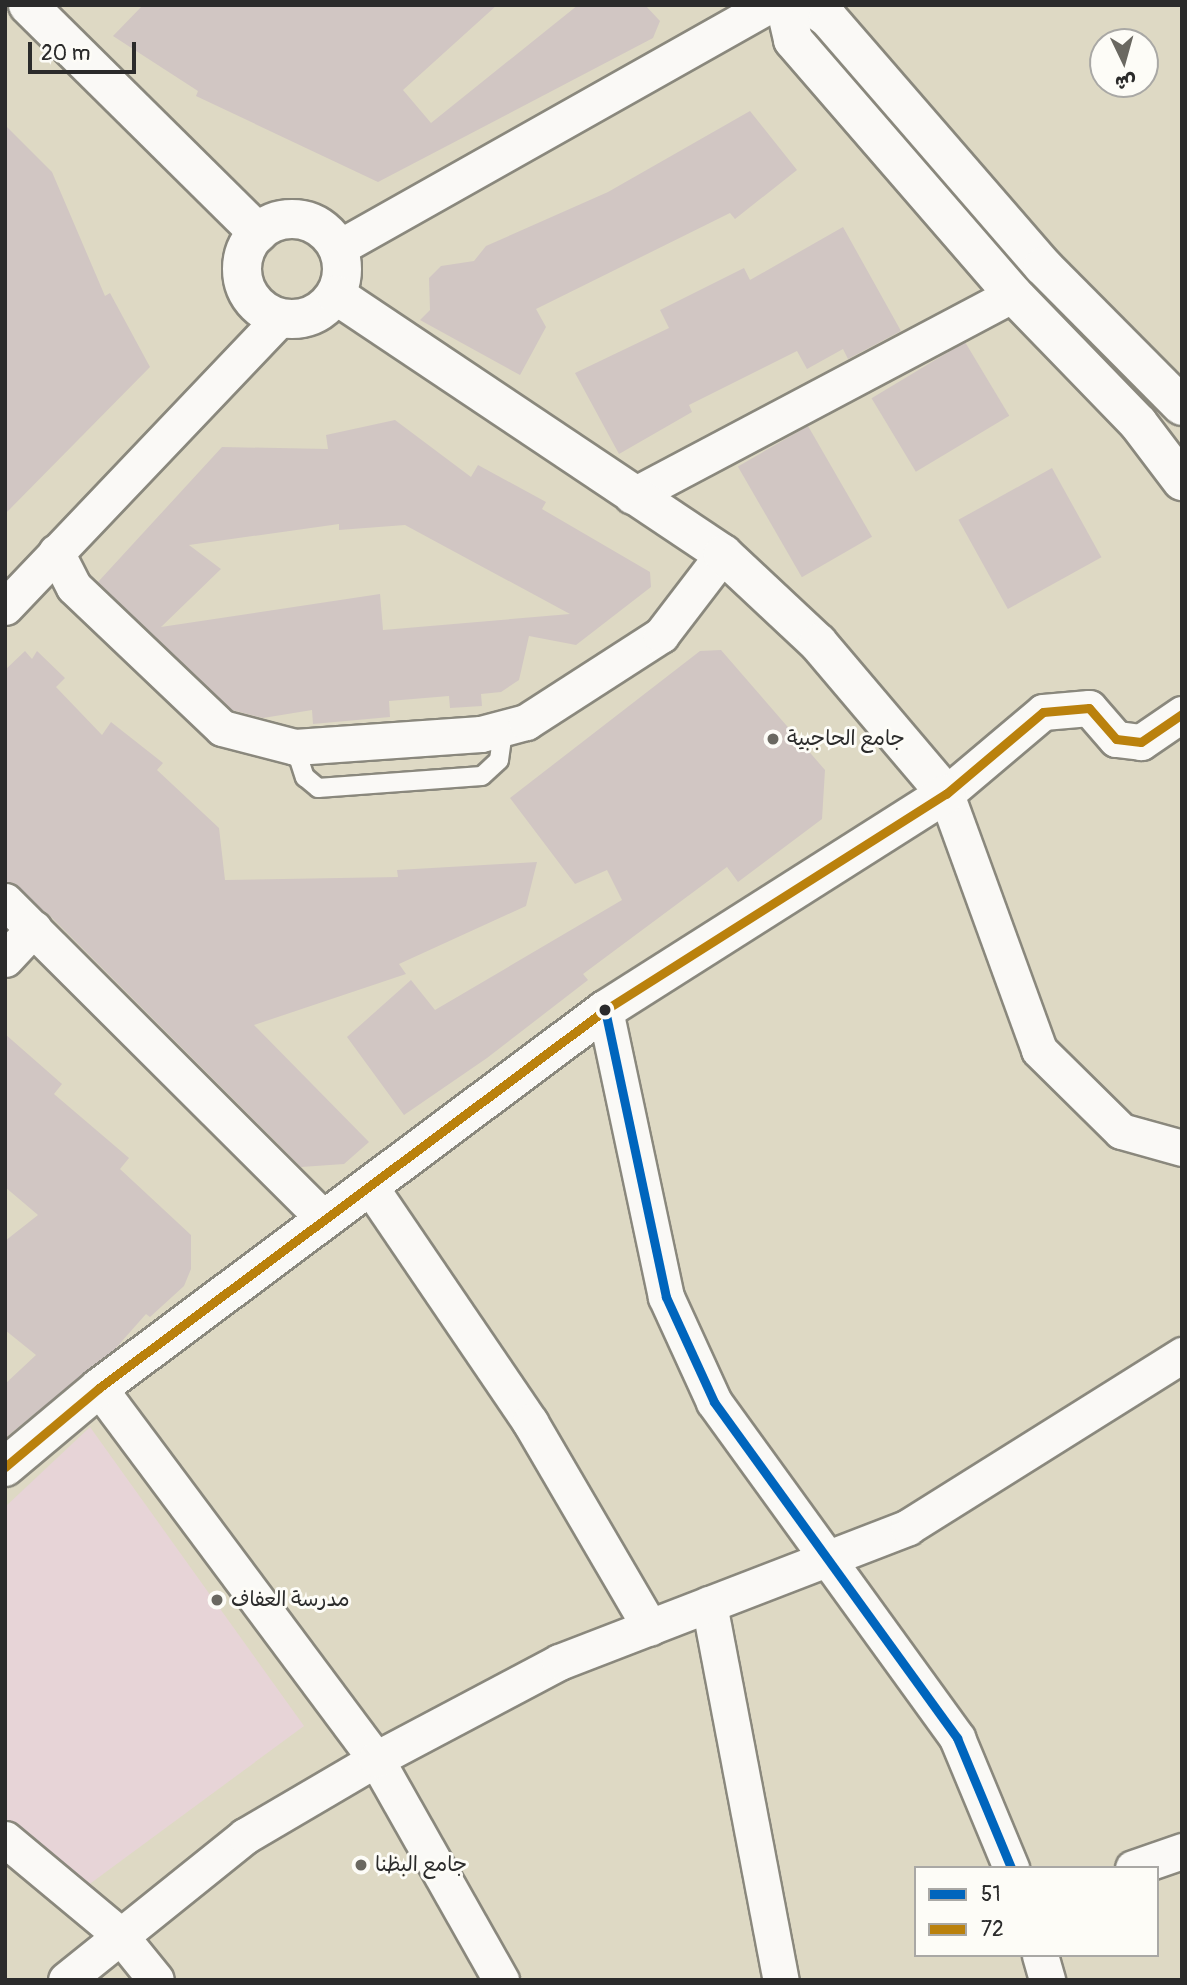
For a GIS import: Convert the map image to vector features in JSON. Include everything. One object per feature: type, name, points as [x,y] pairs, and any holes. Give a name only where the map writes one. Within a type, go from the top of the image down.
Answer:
[{"type":"street","points":[[28,5],[258,233]]},
{"type":"street","points":[[338,248],[769,5]]},
{"type":"street","points":[[785,5],[793,40],[1013,294],[1169,435],[1182,481]]},
{"type":"street","points":[[810,5],[828,18],[1043,266],[1182,405]]},
{"type":"street","points":[[292,219],[327,233],[338,248],[342,264],[336,295],[312,316],[280,318],[250,299],[243,282],[244,256],[258,233],[292,219]]},
{"type":"street","points":[[632,496],[1013,294]]},
{"type":"street","points":[[336,295],[632,496],[723,554],[818,643],[946,794],[1039,1050],[1121,1131],[1182,1148]]},
{"type":"street","points":[[5,607],[280,318]]},
{"type":"street","points":[[56,552],[74,587],[222,728],[295,747],[503,730],[551,708],[661,635],[723,554]]},
{"type":"street","points":[[5,1467],[99,1388],[323,1218],[605,1010],[946,794],[1043,712],[1089,708],[1116,739],[1141,742],[1182,714]]},
{"type":"street","points":[[5,901],[323,1218]]},
{"type":"street","points":[[5,959],[34,928]]},
{"type":"street","points":[[605,1010],[666,1297],[714,1402],[833,1560],[957,1738],[1010,1866]]},
{"type":"street","points":[[369,1185],[530,1422],[650,1627]]},
{"type":"street","points":[[66,1980],[118,1933],[245,1836],[376,1759],[559,1662],[833,1560],[908,1527],[1182,1355]]},
{"type":"street","points":[[99,1388],[376,1759],[500,1980]]},
{"type":"street","points":[[709,1604],[781,1980]]},
{"type":"street","points":[[5,1839],[118,1933],[156,1980]]},
{"type":"street","points":[[1139,1866],[1182,1851]]},
{"type":"street","points":[[1041,1957],[1047,1980]]},
{"type":"shaded area","points":[[90,1427],[304,1726],[72,1897],[5,1838],[5,1507]]},
{"type":"building","points":[[143,5],[497,5],[403,90],[431,123],[578,5],[645,5],[660,21],[653,38],[378,182],[196,96],[198,91],[113,36]]},
{"type":"building","points":[[750,111],[797,170],[735,219],[730,213],[536,309],[546,327],[520,375],[420,320],[430,310],[429,278],[441,266],[474,261],[486,246],[608,192]]},
{"type":"building","points":[[5,125],[52,172],[105,296],[110,293],[150,367],[5,514]]},
{"type":"building","points":[[843,227],[901,331],[848,359],[843,349],[807,369],[797,351],[689,405],[692,412],[619,454],[575,373],[669,328],[660,310],[744,268],[750,280]]},
{"type":"building","points":[[965,342],[1009,416],[916,472],[872,398]]},
{"type":"building","points":[[395,420],[471,477],[478,465],[546,502],[542,509],[650,572],[651,587],[576,645],[529,636],[519,680],[501,692],[481,694],[482,706],[450,708],[449,696],[389,701],[390,717],[313,724],[312,710],[263,718],[232,710],[98,582],[222,447],[328,449],[326,435]],"holes":[[[339,524],[339,530],[405,525],[570,614],[383,630],[380,594],[161,627],[221,569],[189,545]]]},
{"type":"building","points":[[808,426],[872,537],[802,577],[738,466]]},
{"type":"building","points":[[1052,468],[1101,557],[1008,609],[958,520]]},
{"type":"building","points":[[721,650],[825,770],[822,819],[738,882],[727,867],[583,974],[588,980],[487,1058],[404,1115],[347,1037],[411,980],[435,1010],[622,900],[607,870],[575,884],[510,798],[700,651]]},
{"type":"building","points":[[25,651],[32,659],[37,651],[65,678],[56,687],[102,735],[111,722],[163,763],[157,770],[219,828],[225,880],[398,877],[397,870],[537,862],[526,906],[399,964],[406,974],[254,1025],[369,1142],[344,1164],[301,1167],[48,914],[5,881],[5,670]]},
{"type":"building","points":[[5,1034],[62,1084],[54,1094],[129,1158],[120,1169],[191,1235],[191,1269],[184,1286],[150,1317],[146,1314],[115,1349],[5,1438],[5,1384],[36,1355],[5,1330],[5,1241],[38,1215],[5,1187]]},
{"type":"transit line","name":"72","points":[[5,1467],[99,1388],[605,1010],[946,794],[1043,712],[1089,708],[1116,739],[1141,742],[1182,714]]},
{"type":"transit line","name":"51","points":[[605,1010],[666,1297],[714,1402],[957,1738],[1010,1866]]},
{"type":"place","name":"جامع الحاجبية","points":[[773,739]]},
{"type":"place","name":"مدرسة العفاف","points":[[217,1600]]},
{"type":"place","name":"جامع البظنا","points":[[361,1865]]}]
